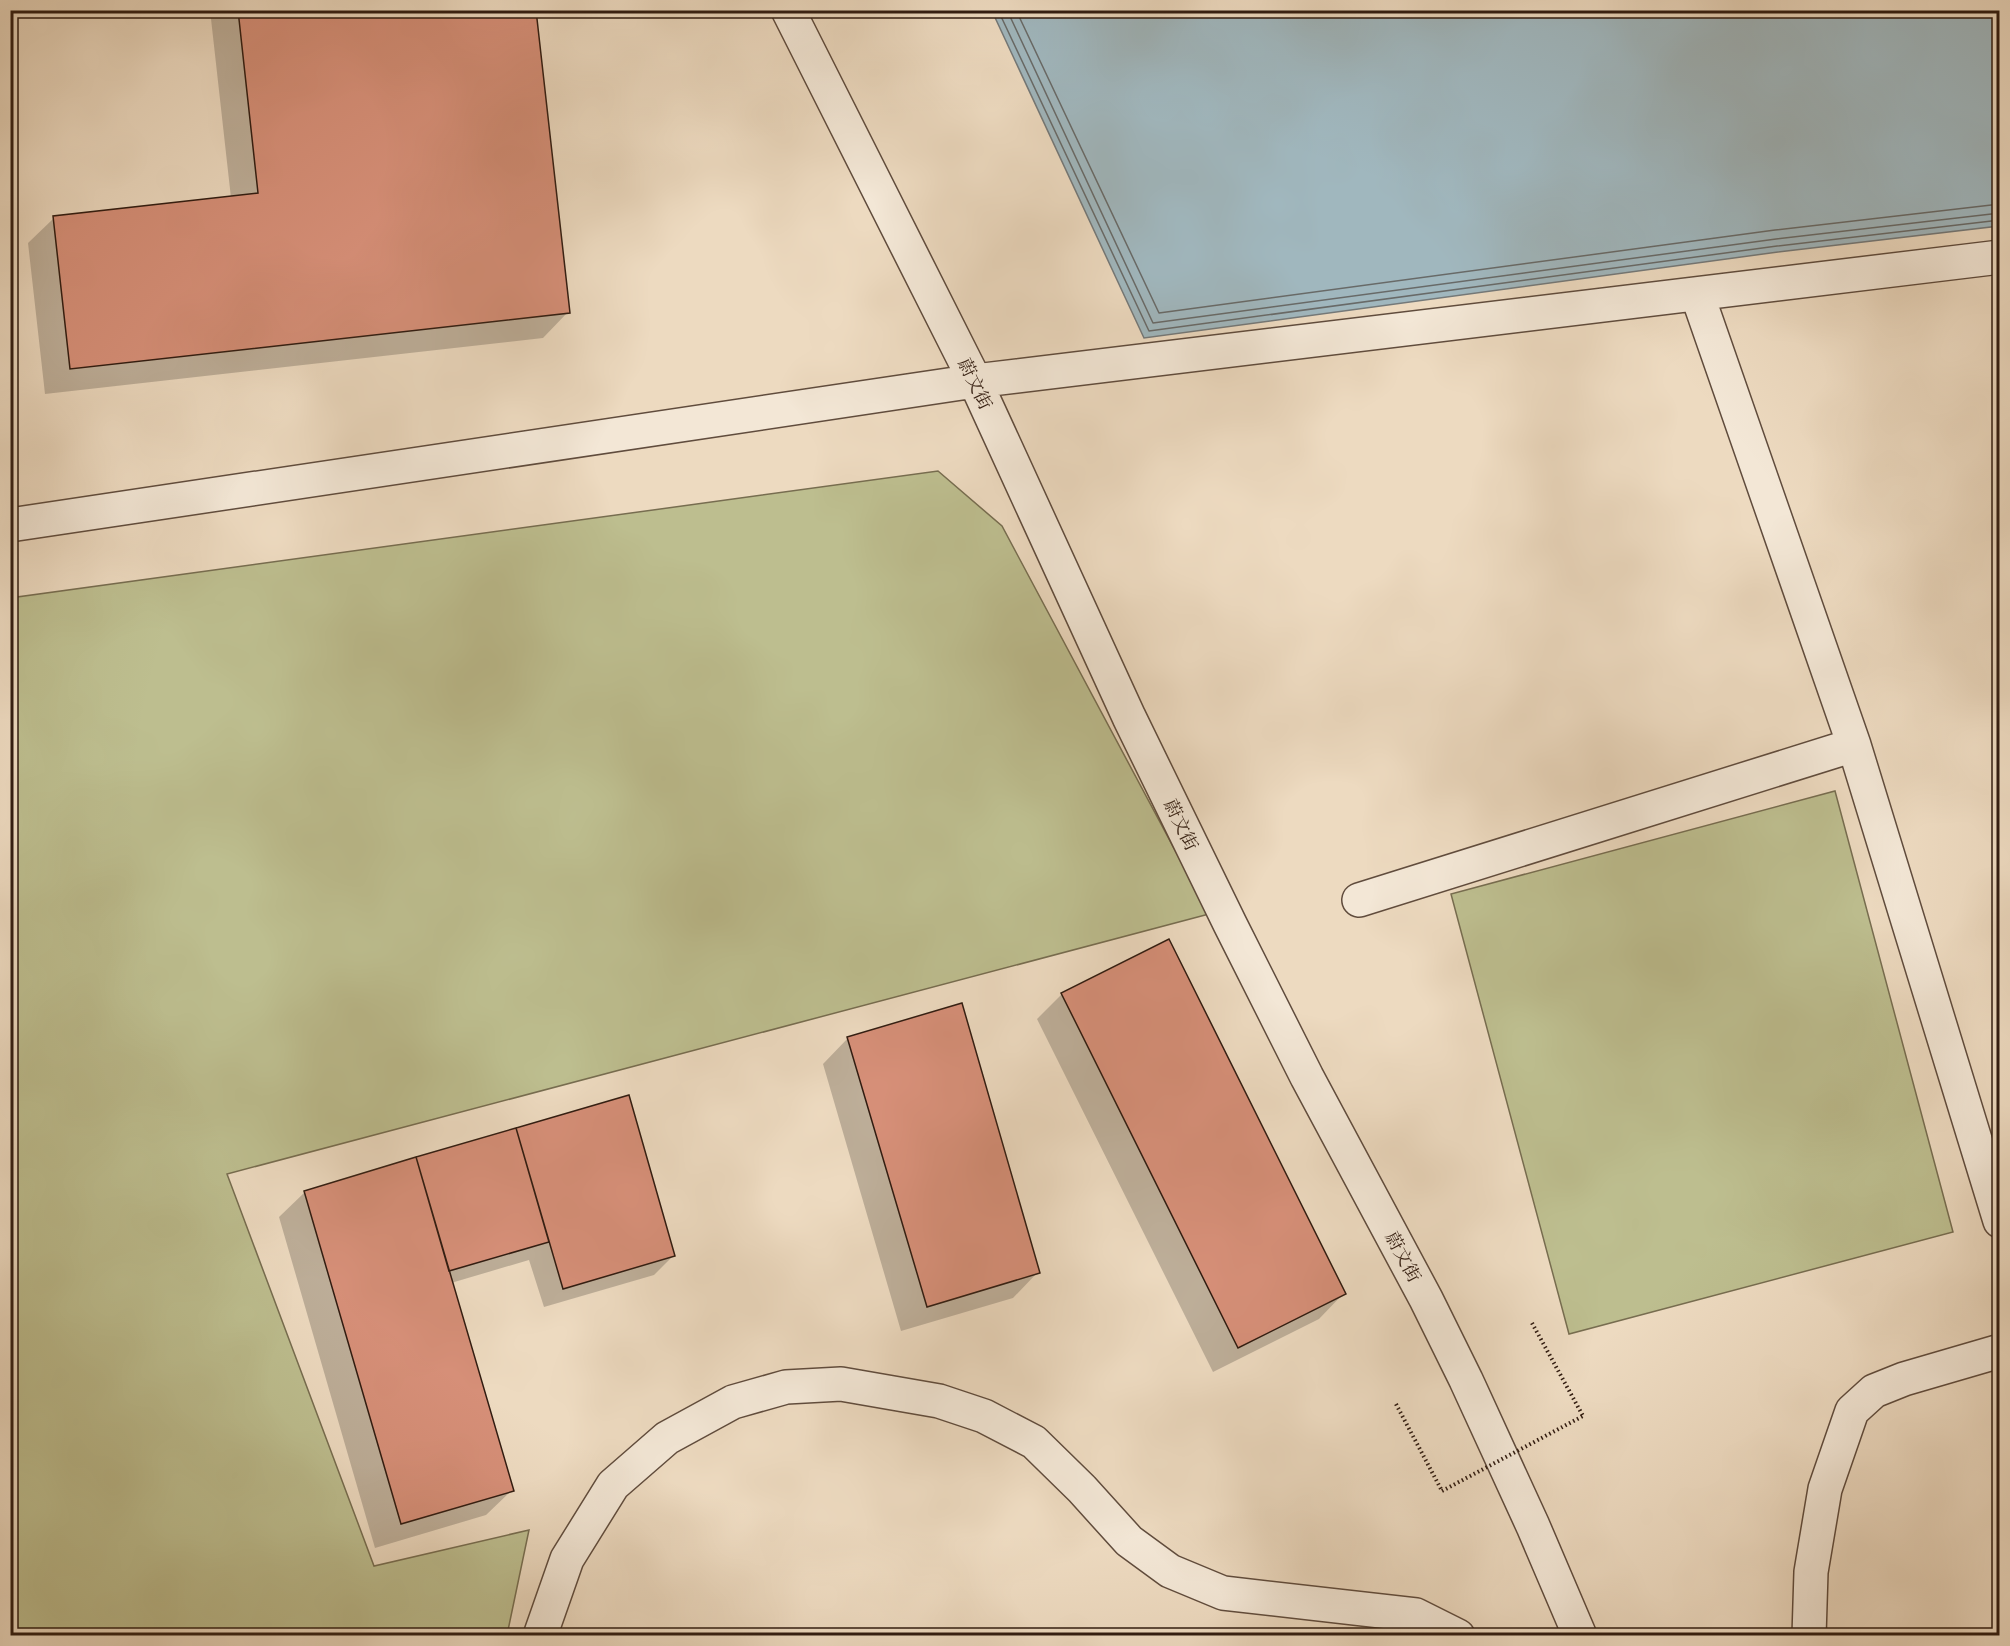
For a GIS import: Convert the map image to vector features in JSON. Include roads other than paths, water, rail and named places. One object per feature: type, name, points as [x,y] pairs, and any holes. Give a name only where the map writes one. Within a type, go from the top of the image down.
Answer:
[{"type":"street","name":"蔚文街","points":[[788,10],[975,381],[1129,717],[1230,924],[1307,1077],[1426,1299],[1466,1380],[1580,1635]]},
{"type":"street","points":[[10,525],[975,381],[2000,257]]},
{"type":"street","points":[[1697,294],[1854,745],[2000,1221]]},
{"type":"street","points":[[1359,900],[1854,745]]},
{"type":"street","points":[[1809,1635],[1811,1572],[1825,1489],[1852,1411],[1874,1391],[1904,1379],[2000,1351]]},
{"type":"street","points":[[540,1635],[567,1558],[613,1485],[667,1438],[733,1402],[786,1388],[841,1384],[939,1401],[984,1416],[1034,1442],[1082,1489],[1129,1541],[1170,1571],[1223,1593],[1416,1615],[1458,1635]]},
{"type":"water","points":[[992,11],[1999,11],[1999,226],[1778,252],[1144,338]]}]
